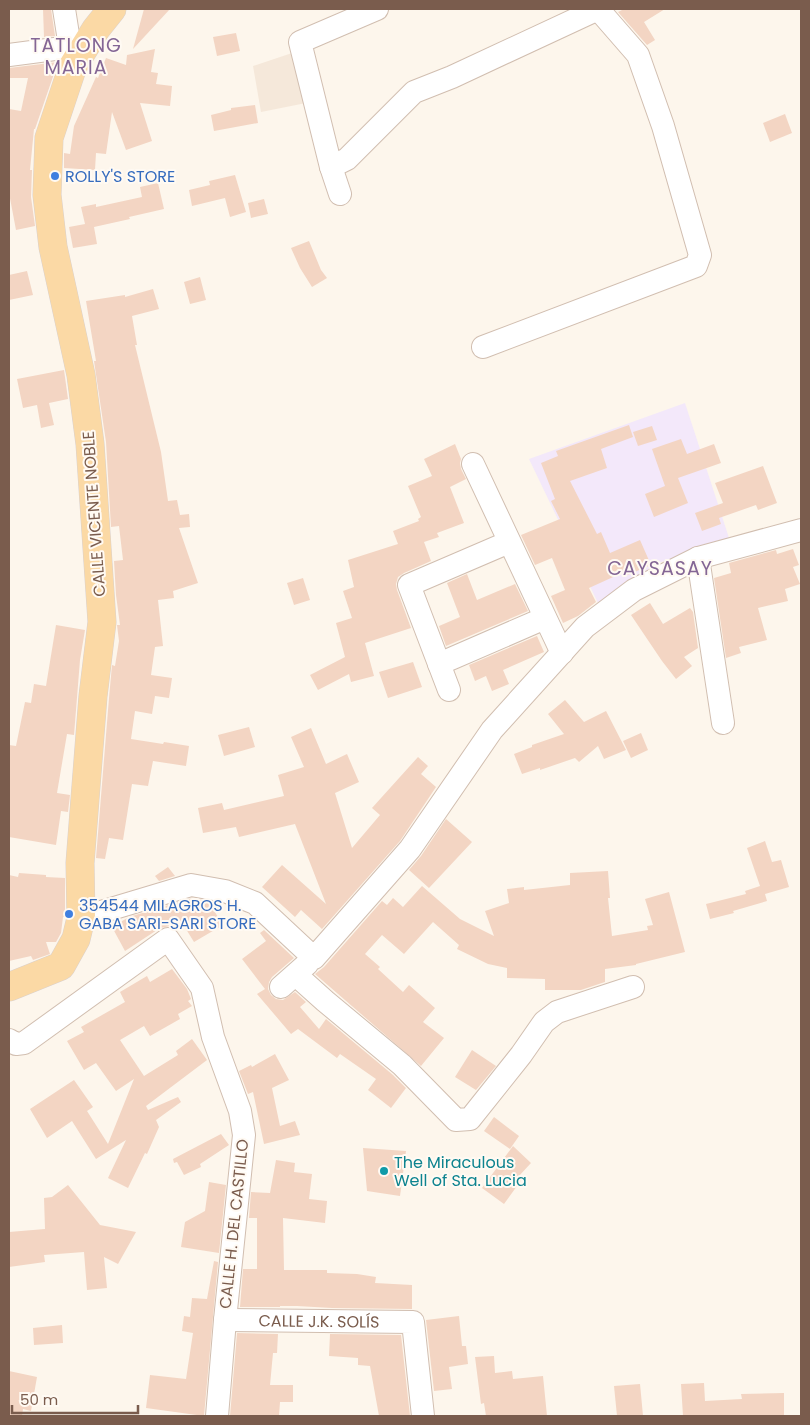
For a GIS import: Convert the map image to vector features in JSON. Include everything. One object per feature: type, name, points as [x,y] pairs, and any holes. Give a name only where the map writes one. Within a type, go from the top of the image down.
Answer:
[{"type":"main road","points":[[72,57],[112,9]]},
{"type":"main road","name":"CALLE VICENTE NOBLE","points":[[9,988],[60,966],[76,939],[81,918],[80,863],[93,696],[102,622],[90,444],[82,375],[53,247],[47,195],[49,138],[72,57]]},
{"type":"street","name":"CALLE VICENTE NOBLE","points":[[64,9],[72,57]]},
{"type":"street","points":[[340,194],[331,167],[300,42],[377,9]]},
{"type":"street","points":[[331,167],[346,159],[414,92],[461,73],[598,9],[638,55],[663,126],[700,255],[696,266],[483,347]]},
{"type":"street","points":[[9,55],[72,57]]},
{"type":"street","points":[[472,464],[562,653]]},
{"type":"street","points":[[633,987],[557,1012],[544,1022],[521,1055],[470,1119],[456,1120],[402,1065],[325,1001],[289,981],[314,958],[410,849],[492,730],[585,627],[634,590],[698,558],[801,530]]},
{"type":"street","points":[[449,690],[409,585],[509,542]]},
{"type":"street","points":[[698,558],[722,723]]},
{"type":"street","points":[[439,664],[545,618]]},
{"type":"street","points":[[81,918],[191,885],[225,891],[255,903],[314,958]]},
{"type":"street","name":"CALLE H. DEL CASTILLO","points":[[9,1040],[16,1044],[24,1043],[168,939],[202,988],[213,1037],[240,1111],[244,1135],[225,1320],[218,1416]]},
{"type":"street","name":"CALLE J.K. SOLÍS","points":[[225,1320],[414,1322],[424,1416]]},
{"type":"shaded area","points":[[295,52],[311,102],[261,112],[253,66]]},
{"type":"shaded area","points":[[685,403],[730,541],[658,563],[598,603],[529,459]]},
{"type":"building","points":[[43,9],[51,9],[55,36],[44,37]]},
{"type":"building","points":[[144,9],[170,9],[133,49]]},
{"type":"building","points":[[624,9],[665,9],[644,22],[655,40],[647,45],[618,12]]},
{"type":"building","points":[[236,33],[240,51],[217,56],[213,37]]},
{"type":"building","points":[[155,49],[151,72],[158,73],[156,84],[172,86],[170,106],[140,103],[152,141],[126,150],[112,112],[106,154],[96,153],[95,170],[64,168],[64,153],[70,154],[74,126],[106,58],[126,65],[127,55]]},
{"type":"building","points":[[58,62],[34,129],[30,170],[32,170],[31,197],[35,226],[16,230],[9,193],[9,109],[21,111],[28,78],[9,78],[9,68]]},
{"type":"building","points":[[255,105],[258,123],[214,131],[211,115],[231,110],[231,108]]},
{"type":"building","points":[[785,114],[792,133],[770,142],[763,123]]},
{"type":"building","points":[[235,175],[246,212],[230,217],[225,198],[192,206],[189,190],[210,185],[209,181]]},
{"type":"building","points":[[158,183],[164,209],[94,227],[97,244],[73,248],[69,227],[85,224],[81,207],[96,204],[96,207],[142,197],[140,187]]},
{"type":"building","points":[[264,199],[268,214],[251,218],[248,203]]},
{"type":"building","points":[[309,241],[321,270],[327,278],[312,287],[300,268],[291,248]]},
{"type":"building","points":[[27,271],[33,295],[9,300],[9,275]]},
{"type":"building","points":[[200,277],[206,300],[190,304],[184,282]]},
{"type":"building","points":[[153,289],[159,309],[132,316],[137,345],[135,345],[161,452],[168,501],[177,500],[180,515],[189,514],[190,527],[179,528],[198,583],[173,591],[174,598],[158,600],[163,646],[155,647],[151,675],[172,678],[169,698],[155,696],[152,714],[135,711],[131,739],[189,746],[186,766],[153,761],[148,786],[132,784],[123,840],[109,838],[105,859],[96,858],[112,665],[115,666],[119,641],[117,625],[120,625],[114,561],[123,560],[119,526],[111,527],[106,442],[86,301],[125,295],[125,297]]},
{"type":"building","points":[[64,370],[68,399],[49,403],[54,425],[41,428],[37,405],[23,408],[17,379]]},
{"type":"building","points":[[629,425],[633,437],[601,449],[607,468],[570,481],[597,534],[601,532],[610,553],[640,540],[651,565],[623,577],[622,573],[589,588],[596,602],[578,616],[563,623],[551,596],[565,590],[552,558],[535,565],[521,535],[560,519],[551,501],[555,499],[541,463],[558,456],[556,451]]},
{"type":"building","points":[[652,426],[657,440],[638,446],[633,432]]},
{"type":"building","points":[[681,439],[687,454],[714,444],[721,463],[678,478],[688,503],[654,517],[645,494],[665,486],[652,449]]},
{"type":"building","points":[[455,444],[461,459],[461,469],[466,479],[450,487],[464,523],[437,533],[439,537],[424,542],[431,561],[398,577],[397,590],[411,628],[365,643],[374,676],[351,682],[349,674],[318,690],[310,675],[345,657],[336,623],[352,618],[343,591],[354,587],[348,560],[398,544],[393,531],[419,521],[418,519],[421,517],[408,486],[432,476],[424,459]]},
{"type":"building","points":[[763,466],[777,503],[758,510],[756,505],[719,518],[721,524],[702,531],[695,513],[723,503],[715,483]]},
{"type":"building","points":[[793,549],[799,565],[793,567],[800,584],[785,589],[788,601],[758,608],[767,640],[739,647],[741,653],[726,658],[714,578],[731,573],[729,563],[776,550],[777,554]]},
{"type":"building","points":[[467,574],[477,600],[515,584],[528,611],[446,646],[439,626],[460,617],[447,583]]},
{"type":"building","points":[[303,578],[310,600],[294,605],[287,583]]},
{"type":"building","points":[[650,603],[663,624],[690,608],[693,612],[698,648],[684,657],[692,666],[676,679],[631,615]]},
{"type":"building","points":[[56,625],[85,630],[80,660],[74,735],[67,734],[57,793],[70,795],[68,812],[61,811],[56,845],[9,837],[9,745],[16,746],[25,702],[31,703],[34,684],[46,686]]},
{"type":"building","points":[[537,636],[544,652],[503,670],[509,684],[492,691],[486,676],[475,681],[469,665]]},
{"type":"building","points":[[413,662],[422,687],[388,698],[379,672]]},
{"type":"building","points":[[565,700],[584,722],[606,711],[626,750],[604,759],[598,746],[579,762],[575,758],[522,774],[514,754],[532,747],[532,745],[564,734],[548,714]]},
{"type":"building","points":[[249,727],[255,747],[224,756],[218,735]]},
{"type":"building","points":[[311,728],[326,764],[347,754],[359,782],[335,793],[352,848],[380,815],[372,808],[418,757],[428,766],[421,774],[436,787],[400,841],[322,929],[301,910],[295,917],[262,887],[282,865],[326,904],[295,824],[239,837],[236,827],[203,833],[198,808],[222,803],[224,810],[284,796],[278,775],[304,767],[291,737]]},
{"type":"building","points":[[641,733],[648,750],[631,758],[623,741]]},
{"type":"building","points":[[446,819],[472,842],[429,888],[409,870]]},
{"type":"building","points":[[765,841],[772,862],[781,860],[789,887],[765,894],[767,901],[733,911],[734,913],[710,919],[706,904],[746,894],[745,891],[760,886],[747,848]]},
{"type":"building","points":[[168,867],[175,876],[159,881],[155,876]]},
{"type":"building","points":[[608,871],[610,898],[608,898],[612,936],[648,930],[647,926],[653,925],[645,899],[669,892],[685,952],[636,965],[605,969],[605,982],[581,990],[545,990],[545,979],[507,978],[507,968],[488,964],[457,949],[459,945],[433,922],[404,954],[382,935],[365,954],[403,992],[409,985],[435,1008],[423,1022],[444,1038],[421,1066],[315,974],[324,967],[382,901],[387,905],[393,898],[403,907],[422,886],[460,919],[494,936],[485,911],[509,903],[507,889],[524,887],[524,890],[570,885],[570,873]]},
{"type":"building","points":[[19,873],[65,878],[65,916],[63,917],[61,933],[56,942],[46,942],[50,954],[33,960],[31,956],[9,961],[9,875],[18,877]]},
{"type":"building","points":[[192,898],[208,901],[223,925],[194,942],[181,921],[160,928],[125,951],[112,927],[129,917]]},
{"type":"building","points":[[264,930],[294,958],[272,977],[268,989],[271,995],[276,999],[283,1000],[295,992],[306,1002],[300,1007],[319,1029],[326,1019],[393,1075],[406,1088],[391,1108],[368,1090],[376,1079],[340,1054],[337,1058],[298,1029],[291,1034],[257,994],[265,989],[242,959],[266,941],[260,933]]},
{"type":"building","points":[[172,969],[187,989],[191,999],[188,1001],[192,1006],[178,1014],[180,1019],[150,1036],[144,1026],[120,1040],[144,1076],[178,1055],[176,1051],[192,1039],[207,1060],[146,1106],[148,1110],[178,1097],[181,1102],[156,1120],[159,1127],[147,1154],[145,1153],[128,1188],[108,1178],[126,1140],[96,1159],[72,1121],[47,1138],[30,1109],[74,1080],[93,1107],[87,1111],[108,1144],[134,1079],[116,1091],[96,1063],[84,1070],[67,1041],[84,1032],[81,1027],[125,1002],[120,992],[147,976],[150,982]]},
{"type":"building","points":[[472,1050],[496,1066],[476,1090],[455,1077]]},
{"type":"building","points":[[275,1054],[289,1080],[272,1088],[280,1126],[295,1121],[300,1135],[264,1144],[253,1092],[248,1094],[239,1071],[251,1065],[252,1067]]},
{"type":"building","points":[[494,1117],[519,1136],[510,1149],[484,1131]]},
{"type":"building","points":[[221,1134],[229,1145],[200,1164],[201,1167],[184,1175],[177,1162],[174,1163],[173,1159]]},
{"type":"building","points":[[513,1146],[531,1163],[519,1176],[522,1179],[504,1204],[482,1188]]},
{"type":"building","name":"The Miraculous Well of Sta. Lucia","points":[[363,1148],[406,1151],[400,1196],[367,1191]]},
{"type":"building","points":[[276,1160],[295,1163],[294,1172],[312,1174],[309,1199],[327,1201],[325,1223],[283,1218],[284,1270],[327,1270],[327,1273],[376,1277],[375,1283],[412,1285],[412,1309],[297,1306],[240,1307],[243,1269],[257,1269],[257,1218],[249,1218],[251,1192],[270,1193]]},
{"type":"building","points":[[209,1182],[226,1185],[219,1253],[181,1247],[185,1222],[205,1211]]},
{"type":"building","points":[[68,1185],[100,1225],[136,1232],[118,1264],[104,1257],[107,1288],[87,1290],[84,1252],[44,1255],[45,1262],[9,1267],[9,1232],[45,1229],[44,1198],[52,1197]]},
{"type":"building","points":[[214,1261],[218,1262],[204,1416],[146,1408],[150,1375],[186,1379],[193,1333],[182,1331],[184,1316],[190,1317],[192,1298],[207,1299]]},
{"type":"building","points":[[459,1316],[462,1346],[466,1346],[468,1364],[449,1367],[452,1389],[434,1391],[426,1320]]},
{"type":"building","points":[[62,1325],[63,1343],[34,1345],[33,1328]]},
{"type":"building","points":[[237,1333],[278,1334],[277,1353],[273,1353],[270,1385],[293,1385],[293,1402],[280,1402],[279,1416],[230,1416]]},
{"type":"building","points":[[330,1334],[401,1335],[410,1416],[379,1416],[370,1366],[358,1365],[358,1358],[329,1356]]},
{"type":"building","points":[[494,1356],[495,1373],[512,1371],[513,1379],[543,1376],[547,1416],[486,1416],[484,1403],[481,1404],[475,1357]]},
{"type":"building","points":[[9,1371],[37,1377],[31,1411],[23,1409],[22,1416],[9,1416]]},
{"type":"building","points":[[704,1383],[705,1401],[742,1399],[741,1394],[784,1393],[784,1416],[683,1416],[681,1384]]},
{"type":"building","points":[[640,1384],[643,1416],[617,1416],[614,1386]]},
{"type":"place","name":"ROLLY'S STORE","points":[[55,176]]},
{"type":"place","name":"354544 MILAGROS H. GABA SARI-SARI STORE","points":[[69,914]]},
{"type":"place","name":"The Miraculous Well of Sta. Lucia","points":[[384,1171]]},
{"type":"district","name":"TATLONG MARIA","points":[[76,56]]},
{"type":"district","name":"CAYSASAY","points":[[660,568]]}]
